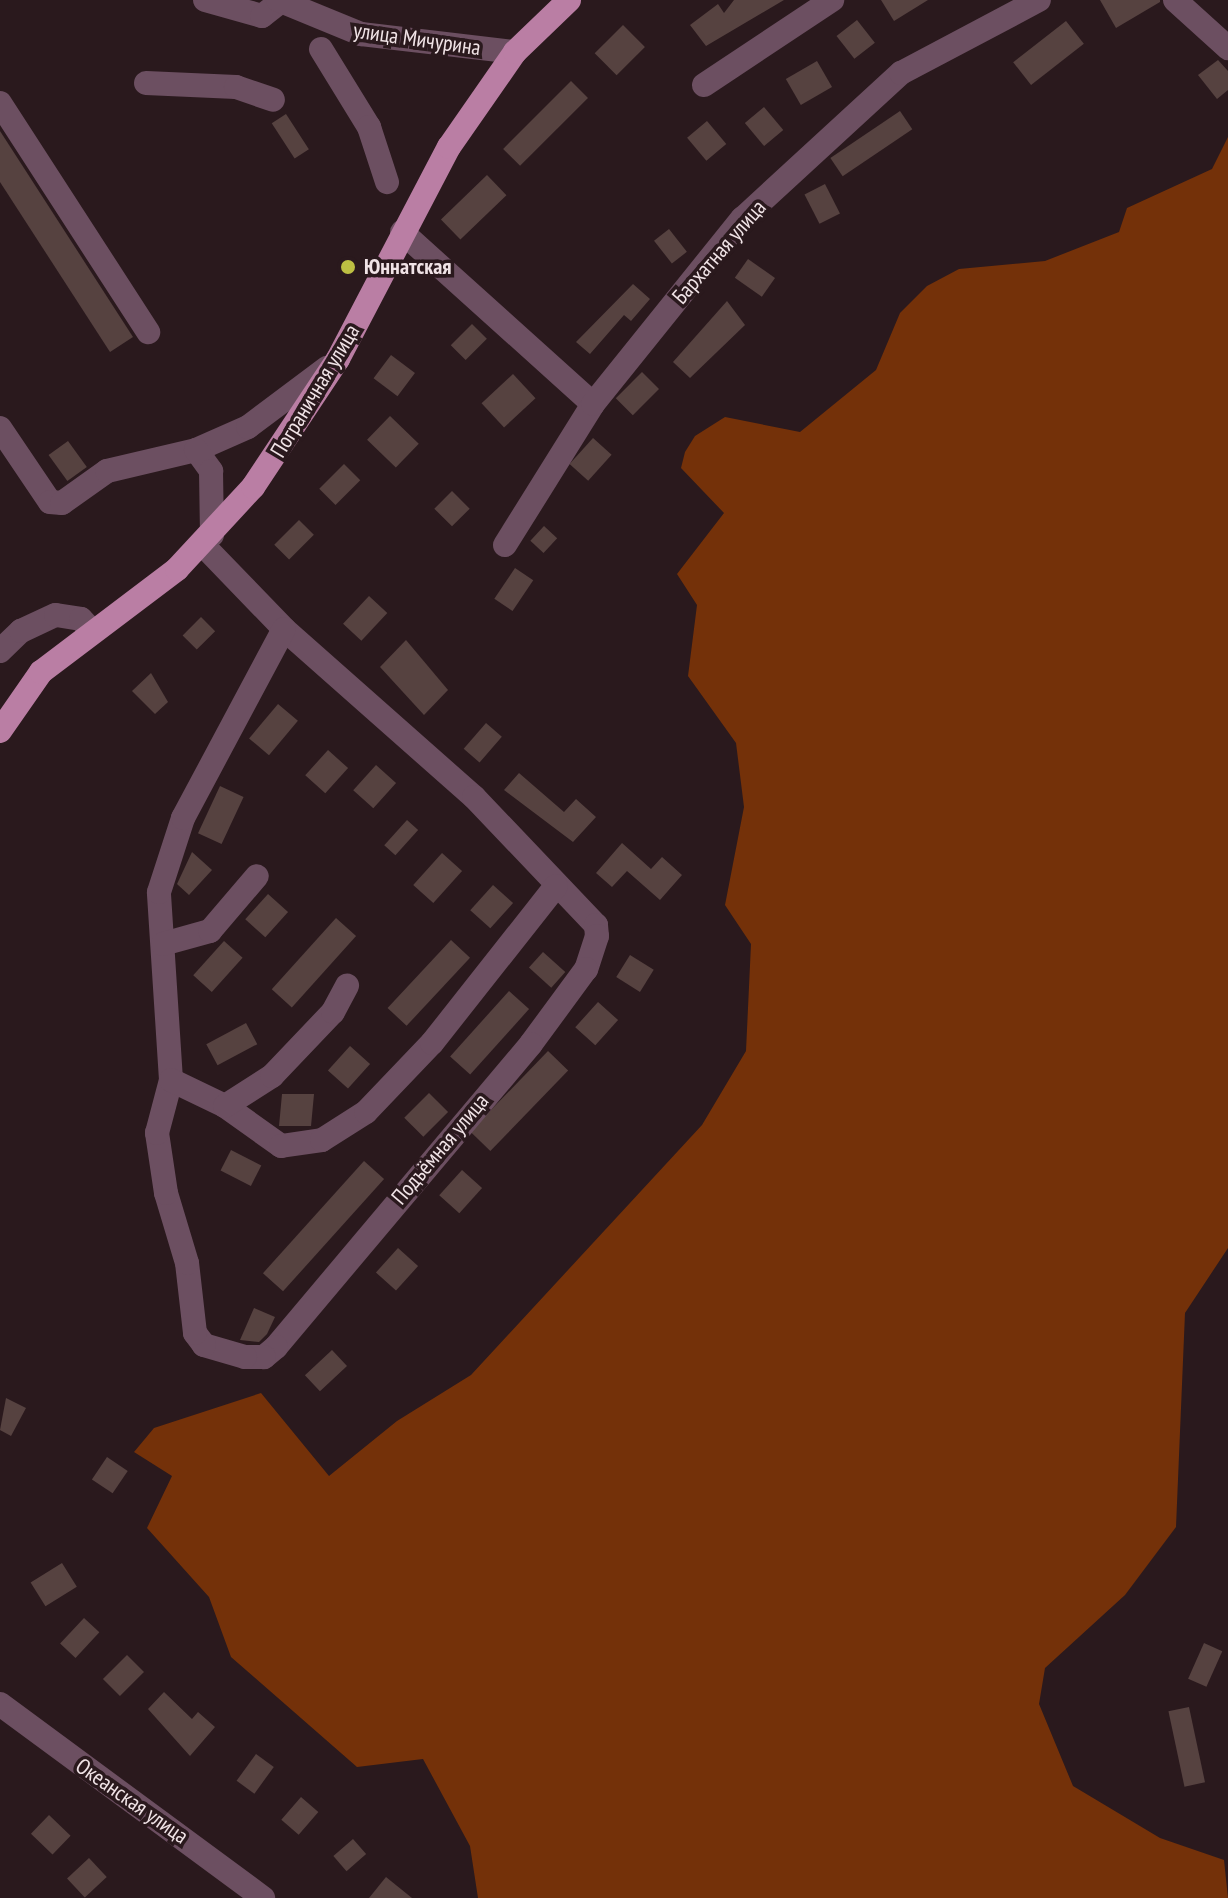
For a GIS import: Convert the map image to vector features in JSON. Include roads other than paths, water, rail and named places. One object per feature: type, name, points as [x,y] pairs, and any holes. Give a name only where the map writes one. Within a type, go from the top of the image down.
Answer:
[{"type":"main road","name":"Пограничная улица","points":[[0,731],[41,672],[208,540],[284,446],[338,359],[402,232],[515,52],[569,0]]},
{"type":"street","points":[[205,0],[262,16],[279,1]]},
{"type":"street","points":[[704,85],[832,0]]},
{"type":"street","name":"Бархатная улица","points":[[505,545],[593,404],[742,219],[901,73],[1039,0]]},
{"type":"street","points":[[1175,0],[1228,48]]},
{"type":"street","name":"улица Мичурина","points":[[279,1],[361,34],[515,52]]},
{"type":"street","points":[[321,49],[369,127],[387,182]]},
{"type":"street","points":[[146,83],[236,87],[273,100]]},
{"type":"street","points":[[0,103],[148,332]]},
{"type":"street","points":[[402,232],[593,404]]},
{"type":"street","points":[[0,428],[50,502],[62,503],[107,471],[196,450],[278,411],[338,359]]},
{"type":"street","points":[[196,450],[211,471],[208,540]]},
{"type":"street","name":"Подъёмная улица","points":[[171,1080],[157,1133],[187,1263],[190,1316],[204,1345],[245,1357],[264,1357],[276,1347],[531,1044],[595,951],[596,925],[474,797],[284,629],[208,540]]},
{"type":"street","points":[[0,651],[21,631],[56,615],[70,614],[92,631]]},
{"type":"street","points":[[284,629],[168,853],[159,892],[171,1080],[225,1106],[281,1146],[322,1140],[345,1128],[432,1043],[556,886]]},
{"type":"street","points":[[163,944],[210,931],[257,876]]},
{"type":"street","points":[[225,1106],[272,1076],[333,1012],[347,986]]},
{"type":"street","name":"Океанская улица","points":[[0,1704],[263,1898]]},
{"type":"place","name":"Юннатская","points":[[348,267]]}]
